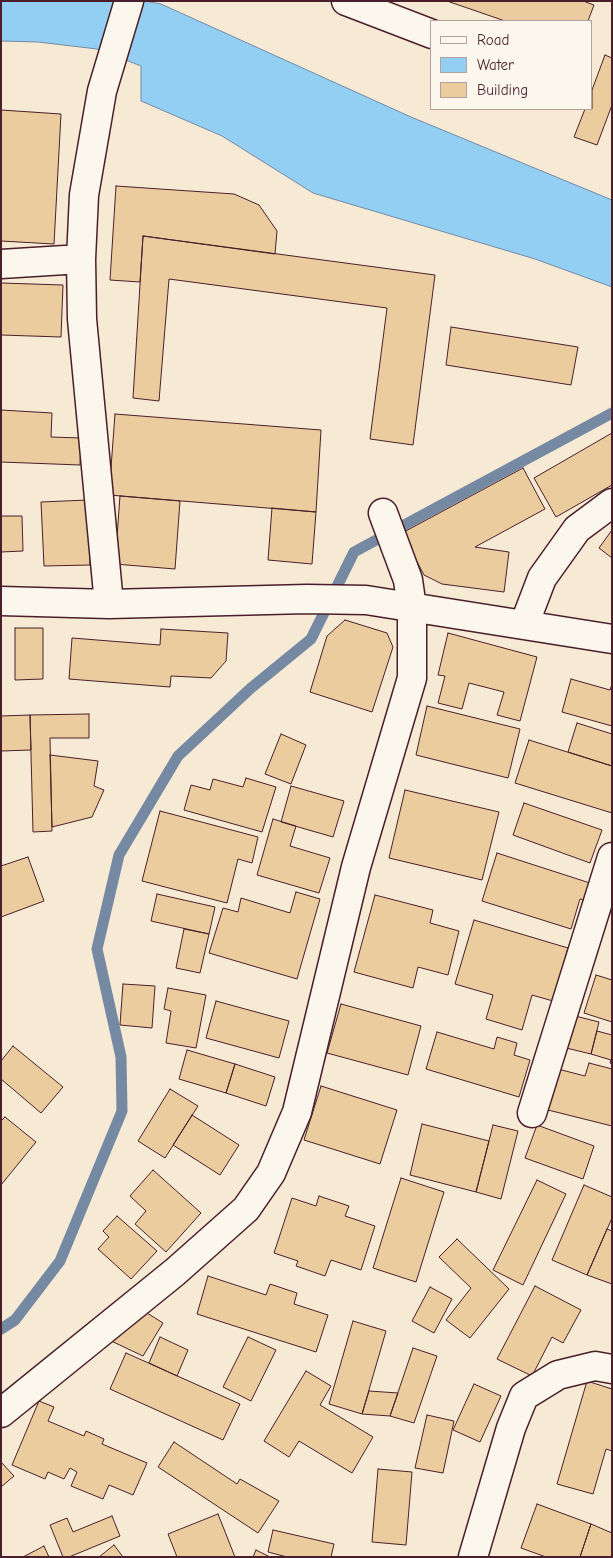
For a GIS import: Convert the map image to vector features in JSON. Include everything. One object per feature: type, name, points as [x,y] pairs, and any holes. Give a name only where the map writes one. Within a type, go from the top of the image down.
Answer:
[{"type":"street","points":[[109,604],[82,319],[81,259],[84,195],[102,91],[129,1]]},
{"type":"street","points":[[346,1],[430,33]]},
{"type":"street","points":[[1,264],[81,259]]},
{"type":"street","points":[[524,625],[542,578],[577,529],[612,503]]},
{"type":"street","points":[[1,1413],[175,1272],[246,1209],[271,1173],[297,1112],[356,867],[412,678],[412,608],[408,580],[382,513]]},
{"type":"street","points":[[1,601],[109,604],[307,599],[366,600],[612,639]]},
{"type":"street","points":[[532,1112],[612,857]]},
{"type":"street","points":[[473,1557],[511,1428],[524,1396],[558,1375],[595,1366],[612,1369]]},
{"type":"water","points":[[1,1],[145,1],[161,4],[411,117],[612,200],[612,287],[535,259],[313,193],[222,136],[141,101],[141,66],[97,49],[38,42],[1,41]]},
{"type":"building","points":[[447,1],[583,1],[594,5],[588,20],[502,20]]},
{"type":"building","points":[[605,55],[612,58],[612,105],[597,145],[574,137],[585,110],[593,110],[593,87]]},
{"type":"building","points":[[1,110],[61,114],[54,244],[1,241]]},
{"type":"building","points":[[116,186],[234,194],[259,205],[277,231],[275,254],[143,236],[140,282],[110,280]]},
{"type":"building","points":[[143,236],[435,275],[413,445],[370,439],[387,308],[169,279],[159,401],[133,398]]},
{"type":"building","points":[[1,283],[63,285],[61,337],[1,335]]},
{"type":"building","points":[[451,327],[578,347],[571,385],[446,365]]},
{"type":"building","points":[[1,410],[52,413],[51,437],[81,438],[80,465],[1,462]]},
{"type":"building","points":[[115,414],[321,430],[316,512],[109,495]]},
{"type":"building","points":[[612,433],[612,485],[556,517],[534,478]]},
{"type":"building","points":[[523,468],[545,509],[475,547],[509,552],[504,592],[442,584],[424,575],[402,533]]},
{"type":"building","points":[[120,496],[180,501],[175,569],[115,564]]},
{"type":"building","points":[[88,500],[90,565],[44,566],[41,502]]},
{"type":"building","points":[[272,508],[316,512],[312,564],[268,560]]},
{"type":"building","points":[[1,516],[22,516],[23,551],[1,552]]},
{"type":"building","points":[[612,530],[612,558],[599,548]]},
{"type":"building","points":[[345,620],[387,633],[393,647],[372,712],[310,692],[327,636]]},
{"type":"building","points":[[15,628],[43,628],[43,679],[15,680]]},
{"type":"building","points":[[161,629],[228,633],[226,661],[211,678],[171,676],[170,687],[69,679],[72,638],[160,645]]},
{"type":"building","points":[[448,633],[537,657],[520,721],[497,715],[504,692],[469,683],[462,709],[438,703],[445,676],[438,675]]},
{"type":"building","points":[[571,679],[610,690],[612,684],[612,726],[562,712]]},
{"type":"building","points":[[427,706],[520,729],[508,778],[416,755]]},
{"type":"building","points":[[89,714],[89,738],[50,738],[52,831],[33,832],[30,715]]},
{"type":"building","points":[[30,715],[31,750],[1,751],[1,716]]},
{"type":"building","points":[[577,723],[612,734],[612,766],[568,752]]},
{"type":"building","points":[[281,734],[306,745],[291,784],[265,774]]},
{"type":"building","points":[[529,740],[612,766],[612,813],[515,783]]},
{"type":"building","points":[[50,755],[98,761],[94,786],[104,790],[92,817],[52,827]]},
{"type":"building","points":[[246,778],[276,787],[262,832],[184,810],[191,785],[210,790],[213,779],[243,787]]},
{"type":"building","points":[[291,786],[344,801],[333,837],[281,822]]},
{"type":"building","points":[[405,790],[499,812],[482,880],[389,858]]},
{"type":"building","points":[[524,803],[602,830],[590,863],[513,835]]},
{"type":"building","points":[[160,811],[258,837],[252,863],[238,859],[227,903],[142,881]]},
{"type":"building","points":[[273,819],[296,826],[290,846],[330,858],[319,893],[257,875]]},
{"type":"building","points":[[497,853],[593,884],[588,901],[580,899],[571,929],[482,901]]},
{"type":"building","points":[[28,857],[44,901],[1,917],[1,866]]},
{"type":"building","points":[[296,892],[320,899],[297,979],[209,953],[223,908],[238,912],[241,898],[290,913]]},
{"type":"building","points":[[157,894],[215,907],[209,934],[151,921]]},
{"type":"building","points":[[375,895],[433,910],[430,923],[459,931],[448,975],[418,967],[413,988],[354,972]]},
{"type":"building","points":[[474,920],[568,948],[553,1001],[532,995],[522,1030],[486,1019],[493,995],[455,984]]},
{"type":"building","points":[[184,929],[209,934],[200,973],[176,968]]},
{"type":"building","points":[[596,975],[612,980],[612,1022],[584,1013]]},
{"type":"building","points":[[123,984],[155,986],[152,1028],[120,1025]]},
{"type":"building","points":[[168,988],[206,995],[196,1048],[166,1043],[171,1011],[164,1009]]},
{"type":"building","points":[[216,1001],[289,1021],[279,1058],[206,1038]]},
{"type":"building","points":[[341,1004],[421,1026],[408,1075],[327,1053]]},
{"type":"building","points":[[571,1015],[599,1022],[591,1054],[562,1047]]},
{"type":"building","points":[[597,1031],[612,1035],[612,1064],[610,1063],[611,1060],[591,1054]]},
{"type":"building","points":[[437,1032],[494,1049],[497,1037],[517,1043],[514,1055],[530,1060],[519,1097],[426,1069]]},
{"type":"building","points":[[13,1046],[63,1087],[41,1113],[1,1079],[1,1061]]},
{"type":"building","points":[[187,1050],[235,1064],[226,1093],[179,1079]]},
{"type":"building","points":[[589,1063],[612,1069],[612,1126],[544,1109],[554,1068],[585,1076]]},
{"type":"building","points":[[235,1064],[275,1077],[266,1106],[226,1093]]},
{"type":"building","points":[[321,1086],[397,1110],[380,1164],[304,1140]]},
{"type":"building","points":[[170,1089],[198,1106],[165,1158],[138,1141]]},
{"type":"building","points":[[192,1115],[239,1145],[220,1175],[173,1145]]},
{"type":"building","points":[[5,1117],[36,1142],[1,1185],[1,1121]]},
{"type":"building","points":[[422,1124],[489,1141],[476,1192],[410,1175]]},
{"type":"building","points":[[493,1125],[518,1131],[501,1199],[476,1192]]},
{"type":"building","points":[[537,1125],[594,1146],[583,1179],[525,1158]]},
{"type":"building","points":[[153,1170],[201,1213],[166,1252],[135,1224],[146,1211],[130,1196]]},
{"type":"building","points":[[401,1178],[444,1192],[416,1282],[373,1268]]},
{"type":"building","points":[[537,1180],[566,1194],[523,1285],[493,1270]]},
{"type":"building","points":[[584,1185],[612,1197],[612,1218],[587,1275],[552,1260]]},
{"type":"building","points":[[319,1196],[349,1206],[345,1216],[375,1226],[361,1270],[331,1260],[325,1276],[296,1266],[298,1261],[274,1253],[292,1198],[316,1206]]},
{"type":"building","points":[[117,1216],[157,1251],[131,1279],[98,1249],[109,1237],[103,1231]]},
{"type":"building","points":[[607,1229],[612,1231],[612,1284],[587,1275]]},
{"type":"building","points":[[457,1239],[509,1289],[470,1338],[446,1320],[471,1288],[439,1257]]},
{"type":"building","points":[[208,1276],[266,1295],[270,1284],[297,1293],[294,1304],[328,1315],[316,1352],[197,1314]]},
{"type":"building","points":[[535,1286],[581,1310],[563,1343],[552,1337],[532,1376],[497,1359]]},
{"type":"building","points":[[430,1287],[452,1299],[434,1333],[412,1321]]},
{"type":"building","points":[[139,1308],[163,1323],[143,1356],[107,1339]]},
{"type":"building","points":[[353,1321],[386,1331],[362,1414],[329,1404]]},
{"type":"building","points":[[160,1337],[188,1350],[177,1376],[149,1363]]},
{"type":"building","points":[[248,1337],[276,1350],[251,1401],[223,1387]]},
{"type":"building","points":[[413,1348],[437,1356],[414,1423],[390,1416]]},
{"type":"building","points":[[126,1353],[240,1404],[223,1440],[110,1389]]},
{"type":"building","points":[[306,1371],[331,1386],[320,1405],[373,1437],[352,1473],[299,1441],[289,1457],[264,1441]]},
{"type":"building","points":[[587,1381],[612,1389],[612,1451],[606,1449],[593,1494],[557,1484]]},
{"type":"building","points":[[474,1384],[501,1396],[480,1442],[453,1430]]},
{"type":"building","points":[[369,1391],[398,1393],[390,1416],[362,1414]]},
{"type":"building","points":[[39,1401],[54,1407],[48,1421],[84,1436],[86,1431],[104,1439],[102,1444],[147,1463],[133,1495],[109,1485],[103,1499],[71,1486],[77,1472],[70,1468],[64,1479],[48,1472],[45,1479],[12,1465]]},
{"type":"building","points":[[427,1415],[454,1421],[443,1473],[415,1468]]},
{"type":"building","points":[[174,1442],[237,1484],[240,1479],[279,1501],[258,1533],[158,1467]]},
{"type":"building","points":[[1,1462],[14,1476],[1,1487]]},
{"type":"building","points":[[378,1469],[412,1472],[406,1545],[372,1542]]},
{"type":"building","points":[[537,1504],[591,1524],[580,1557],[546,1557],[521,1548]]},
{"type":"building","points":[[218,1514],[235,1557],[177,1557],[168,1534]]},
{"type":"building","points":[[112,1516],[120,1536],[69,1557],[63,1557],[50,1525],[67,1518],[73,1532]]},
{"type":"building","points":[[591,1524],[612,1533],[612,1557],[580,1557]]},
{"type":"building","points":[[273,1530],[334,1544],[331,1557],[287,1557],[268,1552]]},
{"type":"building","points":[[114,1545],[123,1557],[99,1557]]},
{"type":"building","points":[[44,1546],[49,1557],[23,1557]]},
{"type":"building","points":[[256,1550],[270,1557],[253,1557]]},
{"type":"waterway","points":[[1,1329],[15,1320],[60,1261],[122,1111],[121,1057],[97,949],[119,855],[178,756],[251,688],[311,639],[354,552],[612,413]]}]
